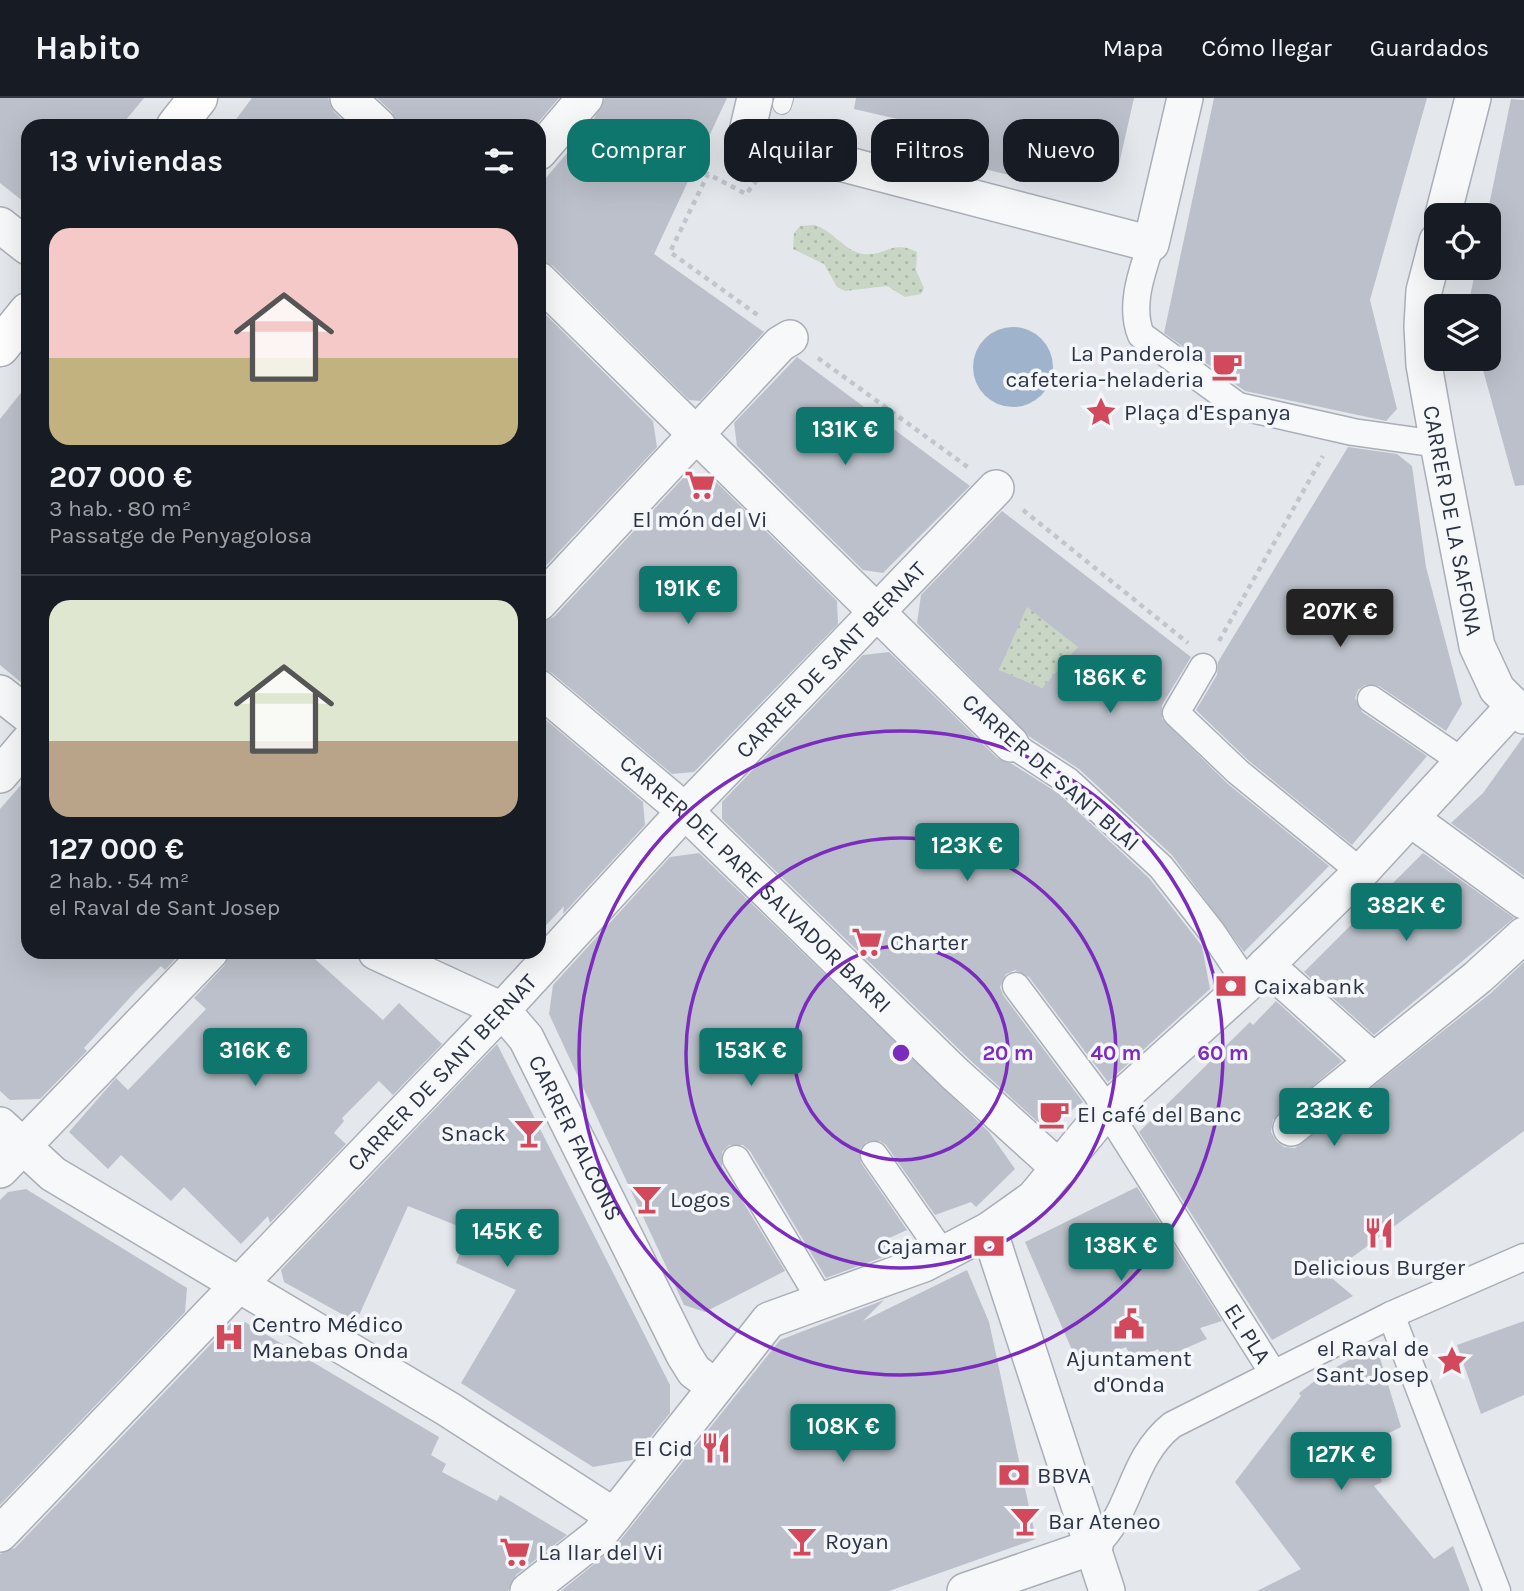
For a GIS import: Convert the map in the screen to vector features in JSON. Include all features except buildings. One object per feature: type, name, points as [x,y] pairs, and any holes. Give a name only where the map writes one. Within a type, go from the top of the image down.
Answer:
[{"type":"main road","points":[[182,119],[198,98]]},
{"type":"main road","points":[[0,347],[21,321]]},
{"type":"street","points":[[348,98],[370,119]]},
{"type":"street","points":[[546,144],[585,98]]},
{"type":"street","points":[[1185,98],[1136,302],[1136,323],[1141,335],[1238,406],[1338,429],[1438,444]]},
{"type":"street","points":[[1446,203],[1473,98]]},
{"type":"street","points":[[774,100],[744,145],[779,147],[1151,244]]},
{"type":"street","points":[[0,225],[21,242]]},
{"type":"street","name":"CARRER DE LA SAFONA","points":[[1427,280],[1422,326],[1424,365],[1477,646],[1497,689],[1518,712]]},
{"type":"street","name":"CARRER DE SANT BLAI","points":[[546,287],[1011,744],[1068,781],[1161,867],[1212,932],[1256,974]]},
{"type":"street","points":[[546,596],[790,338]]},
{"type":"street","name":"CARRER DE SANT BERNAT","points":[[0,1534],[502,1010],[685,811],[996,488]]},
{"type":"street","points":[[1206,663],[1176,713],[1238,772],[1361,872]]},
{"type":"street","points":[[0,693],[21,710]]},
{"type":"street","name":"CARRER DEL PARE SALVADOR BARRI","points":[[546,694],[685,811],[944,1064],[1060,1169]]},
{"type":"street","points":[[1371,699],[1463,762]]},
{"type":"street","points":[[528,1591],[543,1576],[589,1545],[769,1320],[903,1274],[989,1230],[1034,1198],[1105,1112],[1256,974],[1361,872],[1463,762],[1518,712]]},
{"type":"street","points":[[0,775],[21,750]]},
{"type":"street","points":[[1411,819],[1524,901]]},
{"type":"street","points":[[1291,1128],[1478,977],[1524,935]]},
{"type":"street","points":[[203,959],[8,1147],[448,1409],[614,1516]]},
{"type":"street","name":"CARRER FALCONS","points":[[391,959],[502,1010],[526,1038],[684,1355],[694,1371],[714,1386]]},
{"type":"street","points":[[1256,974],[1373,1061]]},
{"type":"street","name":"EL PLA","points":[[1016,986],[1096,1093],[1105,1112],[1273,1373],[1172,1425],[1156,1438],[1141,1462],[1114,1522],[1095,1546]]},
{"type":"street","points":[[874,1155],[943,1254]]},
{"type":"street","points":[[736,1159],[821,1301]]},
{"type":"street","points":[[989,1230],[1095,1546],[1107,1591]]},
{"type":"street","points":[[1273,1373],[1367,1325],[1524,1257]]},
{"type":"street","points":[[1391,1315],[1497,1591]]},
{"type":"street","points":[[965,1591],[1095,1546]]},
{"type":"path","points":[[754,182],[746,194],[708,174],[670,251],[996,488],[1206,663],[1338,429]]},
{"type":"green space","points":[[814,225],[827,231],[850,249],[863,254],[901,247],[917,252],[916,270],[924,288],[921,294],[905,297],[887,286],[845,291],[837,287],[824,264],[793,249],[794,233],[800,226]]},
{"type":"green space","points":[[1027,606],[1108,670],[1070,656],[1042,688],[999,670]]},
{"type":"water","points":[[1013,327],[1028,330],[1041,339],[1050,352],[1053,367],[1050,382],[1041,395],[1028,404],[1013,407],[998,404],[985,395],[976,382],[973,367],[976,352],[985,339],[998,330]]},
{"type":"place","name":"La Panderola cafeteria-heladeria","points":[[1227,366]]},
{"type":"place","name":"Plaça d'Espanya","points":[[1101,412]]},
{"type":"place","name":"El món del Vi","points":[[700,485]]},
{"type":"place","name":"Charter","points":[[867,942]]},
{"type":"place","name":"Caixabank","points":[[1231,986]]},
{"type":"place","name":"El café del Banc","points":[[1054,1114]]},
{"type":"place","name":"Snack","points":[[529,1133]]},
{"type":"place","name":"Logos","points":[[647,1199]]},
{"type":"place","name":"Delicious Burger","points":[[1379,1233]]},
{"type":"place","name":"Cajamar","points":[[989,1246]]},
{"type":"place","name":"Ajuntament d'Onda","points":[[1129,1324]]},
{"type":"place","name":"Centro Médico Manebas Onda","points":[[229,1337]]},
{"type":"place","name":"el Raval de Sant Josep","points":[[1452,1361]]},
{"type":"place","name":"El Cid","points":[[716,1448]]},
{"type":"place","name":"BBVA","points":[[1014,1475]]},
{"type":"place","name":"Bar Ateneo","points":[[1025,1521]]},
{"type":"place","name":"Royan","points":[[802,1541]]},
{"type":"place","name":"La llar del Vi","points":[[515,1552]]}]
